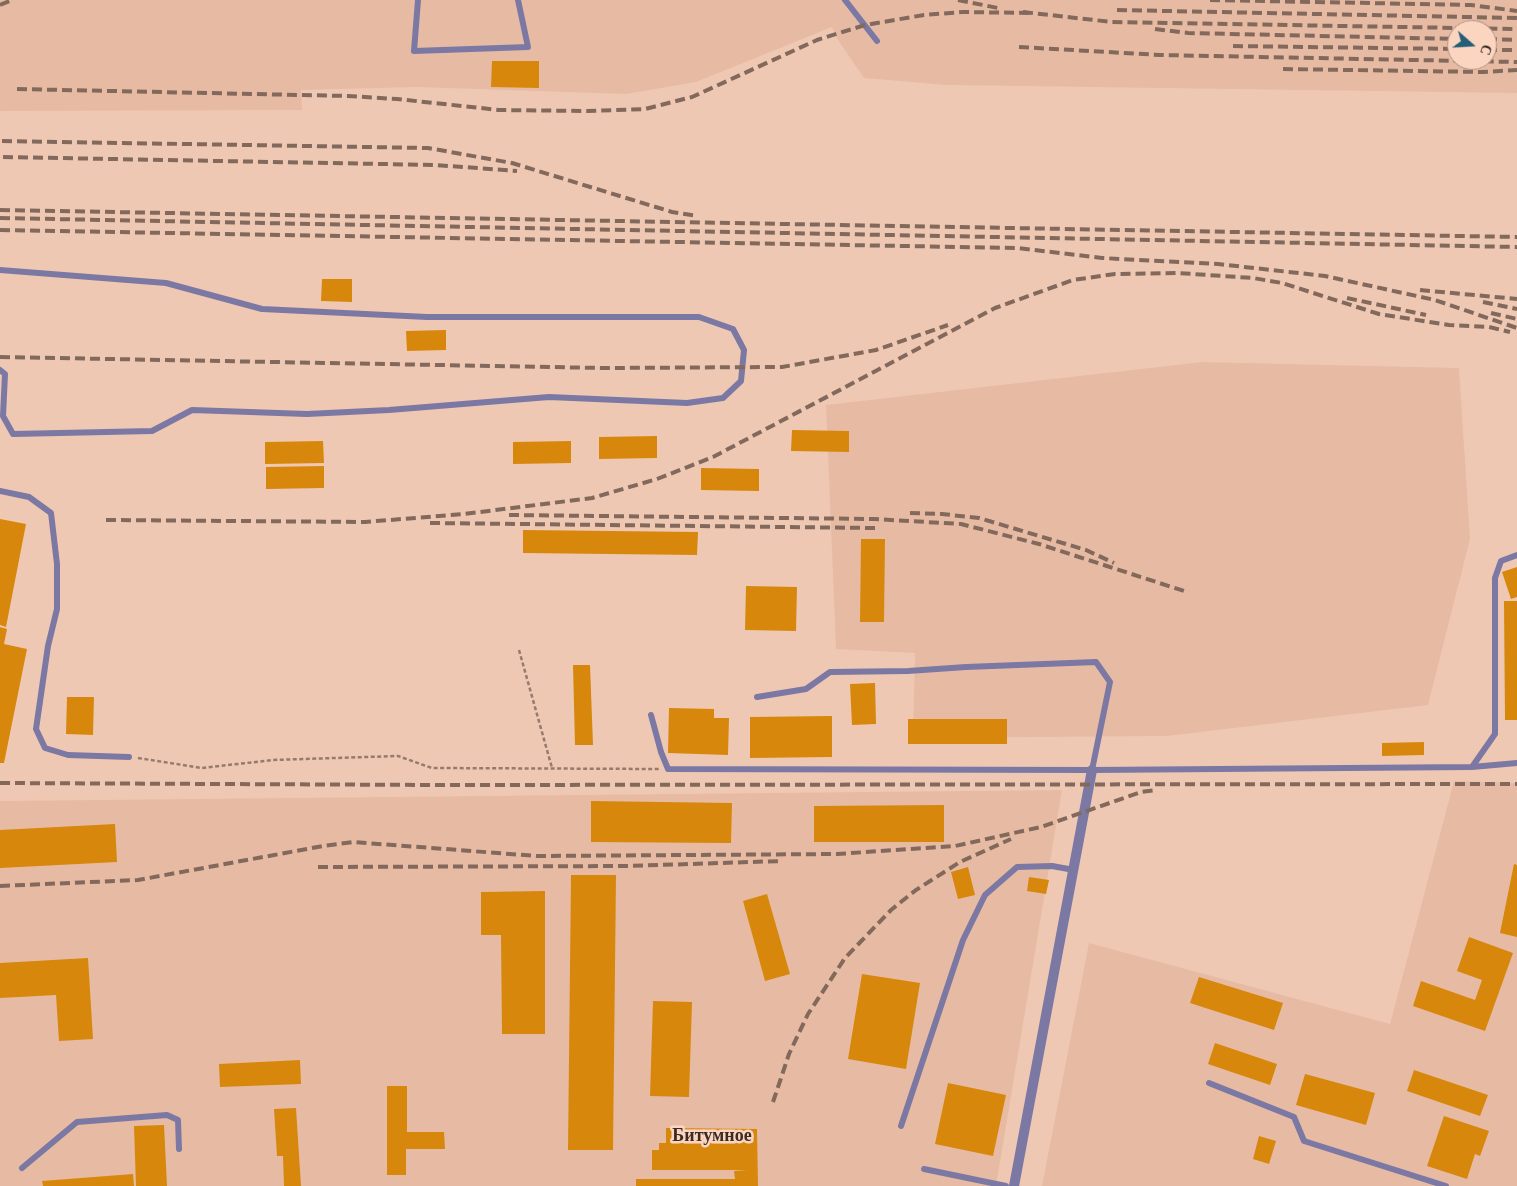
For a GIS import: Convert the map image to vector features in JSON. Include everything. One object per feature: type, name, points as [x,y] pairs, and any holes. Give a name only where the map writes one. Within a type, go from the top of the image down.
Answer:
[{"type":"street","points":[[1014,1186],[1092,770]]},
{"type":"lane","points":[[418,0],[414,51],[528,47],[518,0]]},
{"type":"lane","points":[[845,0],[877,41]]},
{"type":"lane","points":[[0,270],[166,283],[262,309],[427,317],[699,318],[733,330],[744,350],[741,381],[723,398],[687,403],[549,397],[389,410],[307,414],[192,410],[152,431],[14,434],[3,416],[5,374],[0,370]]},
{"type":"lane","points":[[0,491],[29,497],[51,513],[57,564],[57,609],[48,646],[36,729],[45,748],[68,755],[129,756]]},
{"type":"lane","points":[[1472,767],[1495,734],[1495,578],[1501,561],[1517,555]]},
{"type":"lane","points":[[757,697],[806,689],[830,672],[908,671],[1096,662],[1110,682],[1092,770]]},
{"type":"lane","points":[[651,715],[661,752],[668,769],[1092,770],[1472,767],[1517,763]]},
{"type":"lane","points":[[901,1126],[963,940],[984,895],[1017,867],[1052,866],[1074,870]]},
{"type":"lane","points":[[1209,1083],[1294,1117],[1304,1141],[1446,1186]]},
{"type":"lane","points":[[22,1168],[77,1122],[167,1115],[178,1120],[178,1149]]},
{"type":"lane","points":[[924,1169],[1006,1186]]},
{"type":"path","points":[[519,650],[552,768]]},
{"type":"path","points":[[129,756],[202,768],[273,760],[398,756],[432,768],[668,769]]},
{"type":"shaded area","points":[[0,0],[1517,0],[1517,93],[946,85],[864,78],[838,40],[832,27],[696,82],[626,94],[416,87],[301,90],[302,110],[0,111]]},
{"type":"shaded area","points":[[1202,362],[1459,368],[1470,539],[1428,705],[1167,736],[913,738],[915,653],[836,649],[826,405]]},
{"type":"shaded area","points":[[1454,781],[1517,783],[1517,1186],[1042,1186],[1089,943],[1390,1024]]},
{"type":"shaded area","points":[[1062,790],[996,1186],[0,1186],[0,801]]},
{"type":"building","points":[[492,61],[539,61],[539,88],[491,87]]},
{"type":"building","points":[[322,279],[352,279],[352,302],[321,301]]},
{"type":"building","points":[[446,330],[446,350],[407,351],[406,331]]},
{"type":"building","points":[[792,430],[849,431],[849,452],[791,451]]},
{"type":"building","points":[[657,436],[657,458],[599,459],[599,437]]},
{"type":"building","points":[[323,441],[324,463],[265,464],[265,442]]},
{"type":"building","points":[[571,441],[571,463],[513,464],[513,442]]},
{"type":"building","points":[[324,466],[324,488],[266,489],[266,467]]},
{"type":"building","points":[[701,468],[759,469],[759,491],[701,490]]},
{"type":"building","points":[[0,519],[26,524],[6,627],[0,625]]},
{"type":"building","points":[[523,530],[698,532],[697,555],[523,553]]},
{"type":"building","points":[[861,539],[885,539],[884,622],[860,622]]},
{"type":"building","points":[[1517,567],[1517,597],[1511,599],[1502,572]]},
{"type":"building","points":[[746,586],[797,587],[796,631],[745,630]]},
{"type":"building","points":[[1504,601],[1517,601],[1517,720],[1505,720]]},
{"type":"building","points":[[0,627],[7,629],[4,644],[27,649],[4,763],[0,763]]},
{"type":"building","points":[[573,665],[590,665],[593,745],[575,745]]},
{"type":"building","points":[[875,683],[876,724],[852,725],[850,684]]},
{"type":"building","points":[[67,697],[94,697],[93,735],[66,734]]},
{"type":"building","points":[[669,708],[714,709],[714,718],[729,718],[728,755],[668,753]]},
{"type":"building","points":[[832,716],[832,757],[750,758],[750,717]]},
{"type":"building","points":[[908,719],[1007,719],[1007,744],[908,744]]},
{"type":"building","points":[[1424,742],[1424,755],[1382,756],[1382,743]]},
{"type":"building","points":[[591,801],[732,803],[731,843],[591,842]]},
{"type":"building","points":[[944,805],[944,842],[814,842],[814,806]]},
{"type":"building","points":[[115,824],[117,862],[0,868],[0,830]]},
{"type":"building","points":[[1514,864],[1517,865],[1517,937],[1500,933]]},
{"type":"building","points":[[968,867],[975,895],[958,899],[951,872]]},
{"type":"building","points":[[571,875],[616,875],[613,1150],[568,1150]]},
{"type":"building","points":[[1029,877],[1049,880],[1046,894],[1027,891]]},
{"type":"building","points":[[545,891],[545,1034],[502,1034],[501,935],[481,935],[481,892]]},
{"type":"building","points":[[767,894],[790,974],[765,981],[743,901]]},
{"type":"building","points":[[1469,937],[1513,953],[1485,1031],[1413,1006],[1421,981],[1475,1000],[1482,980],[1457,971]]},
{"type":"building","points":[[88,958],[93,1039],[59,1041],[56,995],[0,998],[0,963]]},
{"type":"building","points":[[862,974],[920,983],[906,1069],[848,1059]]},
{"type":"building","points":[[1199,977],[1283,1003],[1274,1030],[1190,1003]]},
{"type":"building","points":[[653,1001],[692,1002],[689,1097],[650,1096]]},
{"type":"building","points":[[1215,1043],[1277,1064],[1270,1085],[1208,1064]]},
{"type":"building","points":[[300,1060],[301,1084],[220,1087],[219,1064]]},
{"type":"building","points":[[1414,1070],[1488,1095],[1480,1116],[1407,1091]]},
{"type":"building","points":[[1305,1074],[1375,1093],[1366,1125],[1296,1105]]},
{"type":"building","points":[[948,1083],[1006,1095],[993,1156],[935,1144]]},
{"type":"building","points":[[387,1086],[407,1086],[407,1132],[444,1132],[445,1149],[406,1149],[406,1175],[387,1175]]},
{"type":"building","points":[[296,1108],[301,1186],[284,1186],[283,1156],[277,1156],[274,1109]]},
{"type":"building","points":[[1444,1116],[1489,1131],[1480,1156],[1475,1154],[1467,1179],[1427,1166]]},
{"type":"building","points":[[164,1125],[167,1186],[136,1186],[134,1126]]},
{"type":"building","points":[[666,1128],[757,1129],[758,1186],[636,1186],[636,1179],[735,1179],[734,1171],[747,1170],[652,1170],[652,1150],[659,1150],[659,1143],[666,1143]]},
{"type":"building","points":[[1259,1136],[1276,1141],[1269,1164],[1253,1159]]},
{"type":"building","points":[[133,1174],[134,1186],[43,1186],[42,1181]]},
{"type":"railway","points":[[0,5],[12,0]]},
{"type":"railway","points":[[958,0],[998,8]]},
{"type":"railway","points":[[1210,0],[1471,5],[1517,11]]},
{"type":"railway","points":[[1117,10],[1517,18]]},
{"type":"railway","points":[[17,89],[348,96],[397,99],[499,110],[587,111],[645,109],[692,97],[817,40],[865,25],[924,15],[963,12],[1029,13]]},
{"type":"railway","points":[[1023,12],[1112,22],[1517,29]]},
{"type":"railway","points":[[1155,29],[1188,33],[1447,39]]},
{"type":"railway","points":[[1497,39],[1517,40]]},
{"type":"railway","points":[[1233,46],[1447,49]]},
{"type":"railway","points":[[1019,47],[1160,55],[1517,62]]},
{"type":"railway","points":[[1497,50],[1517,50]]},
{"type":"railway","points":[[1283,69],[1483,72],[1517,70]]},
{"type":"railway","points":[[2,141],[428,148],[512,163],[672,212],[698,216]]},
{"type":"railway","points":[[3,157],[436,165],[517,171]]},
{"type":"railway","points":[[0,210],[1517,237]]},
{"type":"railway","points":[[0,218],[1517,247]]},
{"type":"railway","points":[[0,230],[1017,248],[1102,258],[1218,264],[1325,276],[1435,300],[1517,328]]},
{"type":"railway","points":[[106,520],[365,522],[464,514],[592,498],[657,479],[713,457],[995,308],[1073,280],[1115,274],[1178,273],[1253,278],[1282,283],[1379,314],[1449,325],[1489,327],[1510,332]]},
{"type":"railway","points":[[1420,290],[1517,299]]},
{"type":"railway","points":[[1347,298],[1426,315]]},
{"type":"railway","points":[[1483,302],[1517,309]]},
{"type":"railway","points":[[1491,313],[1517,319]]},
{"type":"railway","points":[[0,357],[603,368],[782,367],[876,350],[948,325]]},
{"type":"railway","points":[[910,513],[979,518],[1086,550],[1114,563]]},
{"type":"railway","points":[[509,515],[874,519],[961,524],[1039,544],[1184,591]]},
{"type":"railway","points":[[430,523],[875,528]]},
{"type":"railway","points":[[0,783],[440,785],[1517,784]]},
{"type":"railway","points":[[0,886],[138,880],[353,842],[537,856],[837,854],[955,846],[1041,827],[1141,792],[1157,790]]},
{"type":"railway","points":[[773,1102],[789,1054],[808,1014],[845,958],[891,910],[916,890],[960,862],[1011,839]]},
{"type":"railway","points":[[318,867],[628,866],[782,861]]},
{"type":"district","name":"Битумное","points":[[712,1136]]}]
